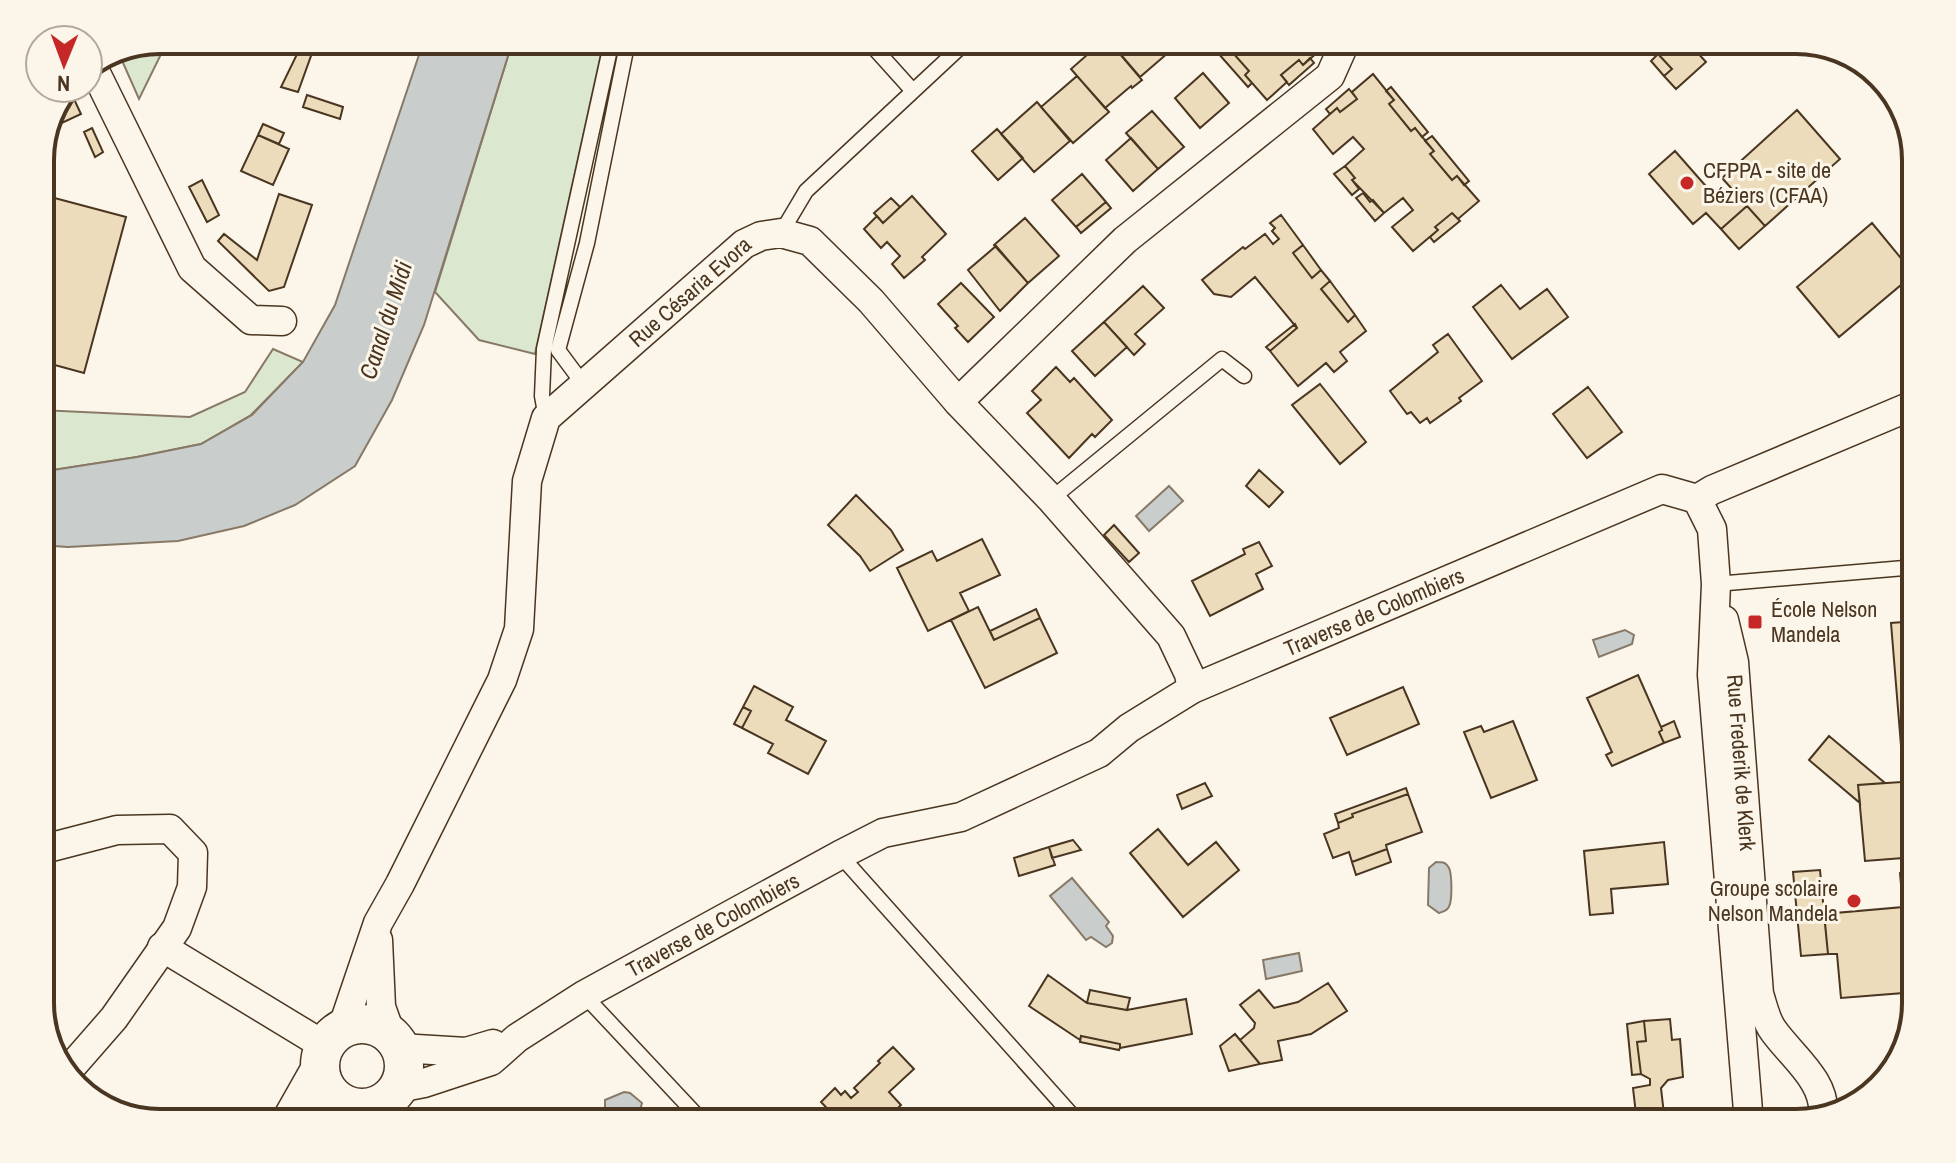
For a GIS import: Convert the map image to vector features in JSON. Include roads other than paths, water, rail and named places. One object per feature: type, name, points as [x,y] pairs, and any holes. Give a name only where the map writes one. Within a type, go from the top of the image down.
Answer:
[{"type":"street","points":[[958,402],[1125,240],[1330,76],[1340,54]]},
{"type":"street","points":[[104,89],[192,268],[251,320],[282,321]]},
{"type":"street","name":"Rue Césaria Evora","points":[[546,418],[744,244],[761,236],[781,233],[810,241],[871,301],[958,402],[1051,499],[1171,636],[1189,674],[1192,689]]},
{"type":"street","points":[[1697,499],[1902,410]]},
{"type":"street","points":[[297,1109],[329,1048],[378,923],[408,870],[502,680],[519,629],[527,481],[546,418]]},
{"type":"street","name":"Traverse de Colombiers","points":[[398,1088],[424,1083],[491,1061],[517,1038],[584,995],[840,855],[883,833],[961,817],[1099,753],[1129,728],[1192,689],[1662,489],[1697,499]]},
{"type":"street","name":"Rue Frederik de Klerk","points":[[1697,499],[1712,529],[1716,584],[1712,675],[1751,1109]]},
{"type":"street","name":"Rue Frederik de Klerk","points":[[1716,584],[1734,662],[1759,994],[1770,1028],[1808,1070],[1824,1105]]},
{"type":"street","points":[[54,846],[117,830],[170,829],[193,853],[192,887],[177,928],[114,1018],[74,1064]]},
{"type":"street","points":[[378,923],[381,1007],[396,1042],[404,1062],[404,1075],[389,1099],[376,1106],[362,1108],[339,1101],[330,1092],[329,1048],[354,1025],[380,1028],[396,1042]]},
{"type":"street","points":[[162,947],[329,1048]]},
{"type":"street","name":"Traverse de Colombiers","points":[[396,1042],[466,1052],[517,1038]]},
{"type":"lane","points":[[546,418],[542,396],[544,349],[609,54]]},
{"type":"lane","points":[[584,385],[558,350],[587,243],[625,54]]},
{"type":"lane","points":[[878,54],[912,90]]},
{"type":"lane","points":[[781,233],[806,191],[952,54]]},
{"type":"lane","points":[[1051,499],[1222,359],[1244,376]]},
{"type":"lane","points":[[1716,584],[1902,568]]},
{"type":"lane","points":[[840,855],[1067,1109]]},
{"type":"lane","points":[[584,995],[691,1109]]},
{"type":"water","name":"Canal du Midi","points":[[419,54],[509,54],[424,325],[392,400],[355,466],[295,505],[244,526],[178,541],[54,546],[54,470],[201,444],[252,415],[303,362],[335,305]]},
{"type":"water","points":[[1169,486],[1183,501],[1149,531],[1136,516]]},
{"type":"water","points":[[1625,630],[1634,635],[1632,644],[1599,657],[1593,640]]},
{"type":"water","points":[[1436,862],[1448,866],[1451,880],[1449,906],[1439,913],[1428,905],[1429,868]]},
{"type":"water","points":[[1072,878],[1109,922],[1106,926],[1113,936],[1112,943],[1106,947],[1091,937],[1086,940],[1050,896]]},
{"type":"water","points":[[1299,953],[1302,971],[1266,979],[1263,960]]},
{"type":"water","points":[[624,1092],[642,1103],[640,1109],[605,1109],[605,1100]]},
{"type":"place","name":"CFPPA - site de Béziers (CFAA)","points":[[1687,183]]},
{"type":"place","name":"École Nelson Mandela","points":[[1755,622]]},
{"type":"place","name":"Groupe scolaire Nelson Mandela","points":[[1854,901]]}]
